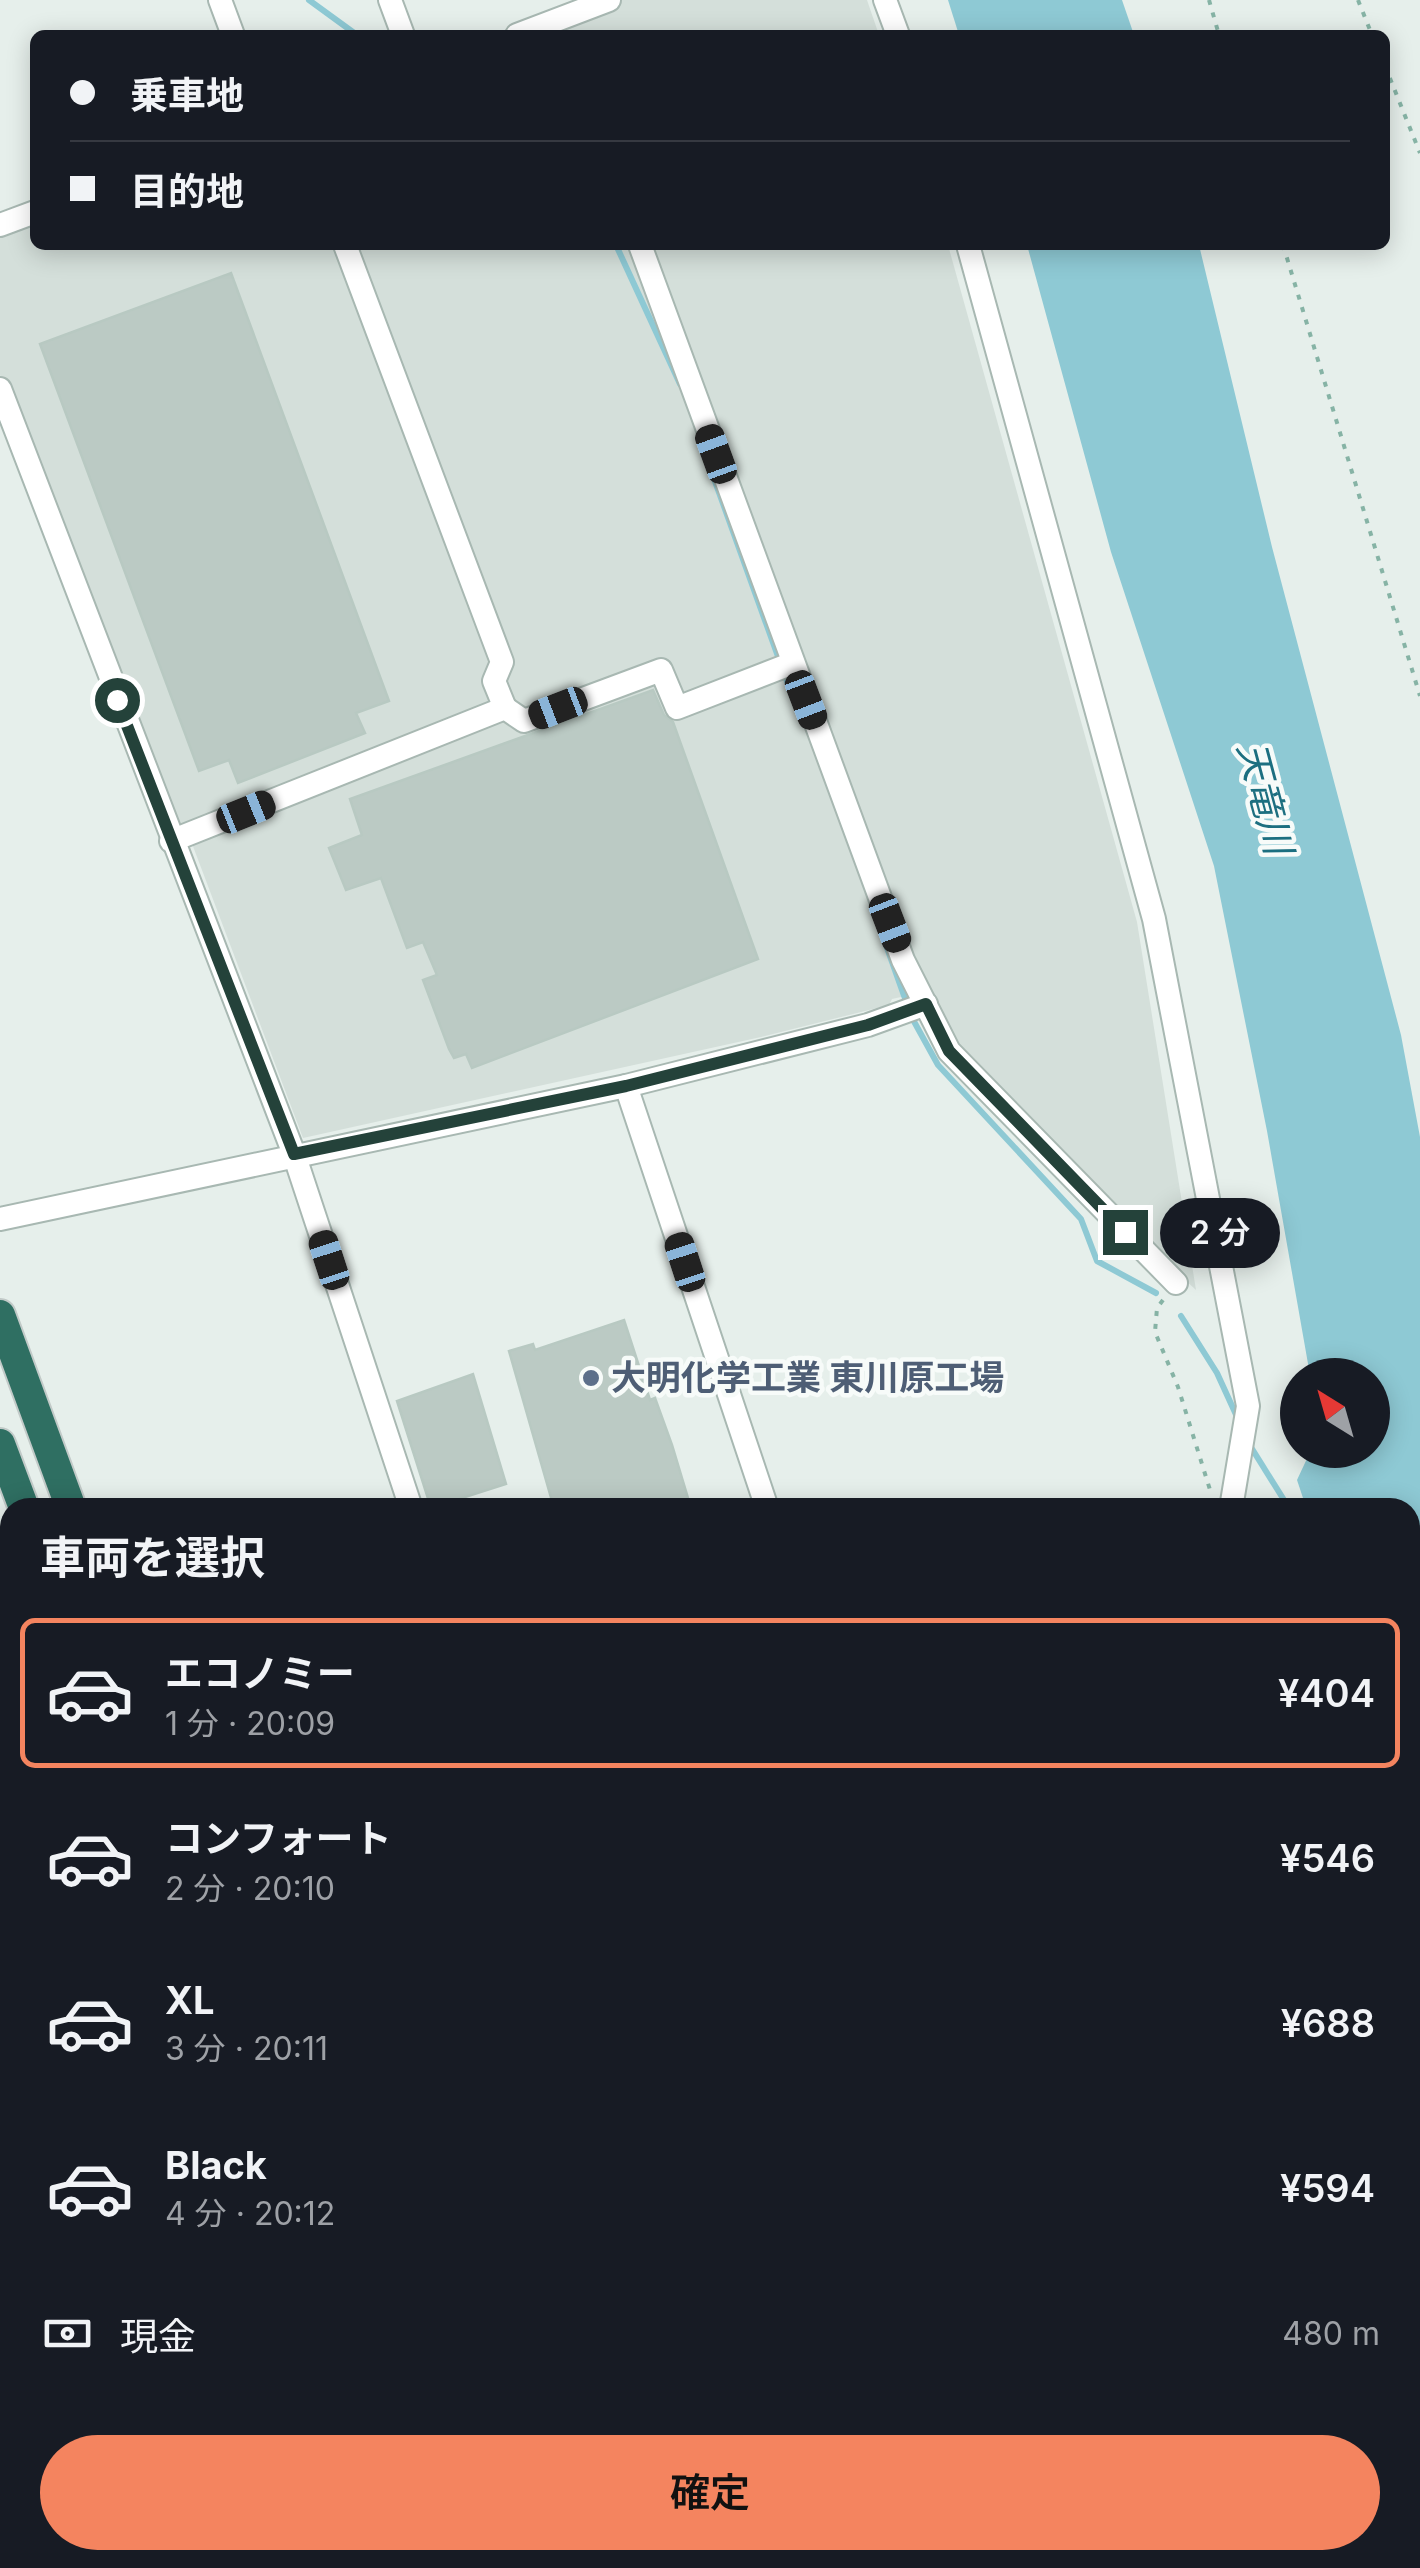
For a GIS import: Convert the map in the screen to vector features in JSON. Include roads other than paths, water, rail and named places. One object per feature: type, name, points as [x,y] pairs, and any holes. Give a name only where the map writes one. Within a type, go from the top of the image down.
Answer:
[{"type":"highway","points":[[0,1316],[67,1498]]},
{"type":"highway","points":[[0,1444],[20,1498]]},
{"type":"street","points":[[220,0],[231,30]]},
{"type":"street","points":[[390,0],[401,30]]},
{"type":"street","points":[[530,30],[609,0]]},
{"type":"street","points":[[885,0],[896,30]]},
{"type":"street","points":[[0,225],[30,214]]},
{"type":"street","points":[[347,250],[502,662],[494,681],[505,708],[524,722],[662,670],[677,708],[785,666]]},
{"type":"street","points":[[642,250],[785,666],[924,1004],[949,1051],[1176,1283]]},
{"type":"street","points":[[969,250],[1154,920],[1247,1412],[1233,1498]]},
{"type":"street","points":[[0,389],[294,1154],[408,1498]]},
{"type":"street","points":[[171,841],[505,708]]},
{"type":"street","points":[[0,1219],[626,1086],[896,1015],[924,1004]]},
{"type":"street","points":[[626,1086],[764,1498]]},
{"type":"water","points":[[948,0],[1122,0],[1132,30],[957,30]]},
{"type":"water","name":"天竜川","points":[[1028,250],[1200,250],[1272,547],[1401,1035],[1420,1137],[1420,1498],[1303,1498],[1297,1480],[1303,1468],[1390,1468],[1390,1358],[1307,1358],[1214,866],[1111,552]]},
{"type":"waterway","points":[[309,0],[350,30]]},
{"type":"waterway","points":[[618,250],[680,384]]},
{"type":"waterway","points":[[703,448],[780,662]]},
{"type":"waterway","points":[[784,674],[804,722]]},
{"type":"waterway","points":[[881,931],[907,1004]]},
{"type":"waterway","points":[[911,1016],[938,1065],[1081,1219],[1097,1261],[1156,1293]]},
{"type":"waterway","points":[[1181,1316],[1217,1373],[1238,1419]]},
{"type":"waterway","points":[[1249,1444],[1283,1498]]},
{"type":"place","name":"大明化学工業 東川原工場","points":[[591,1378]]}]
